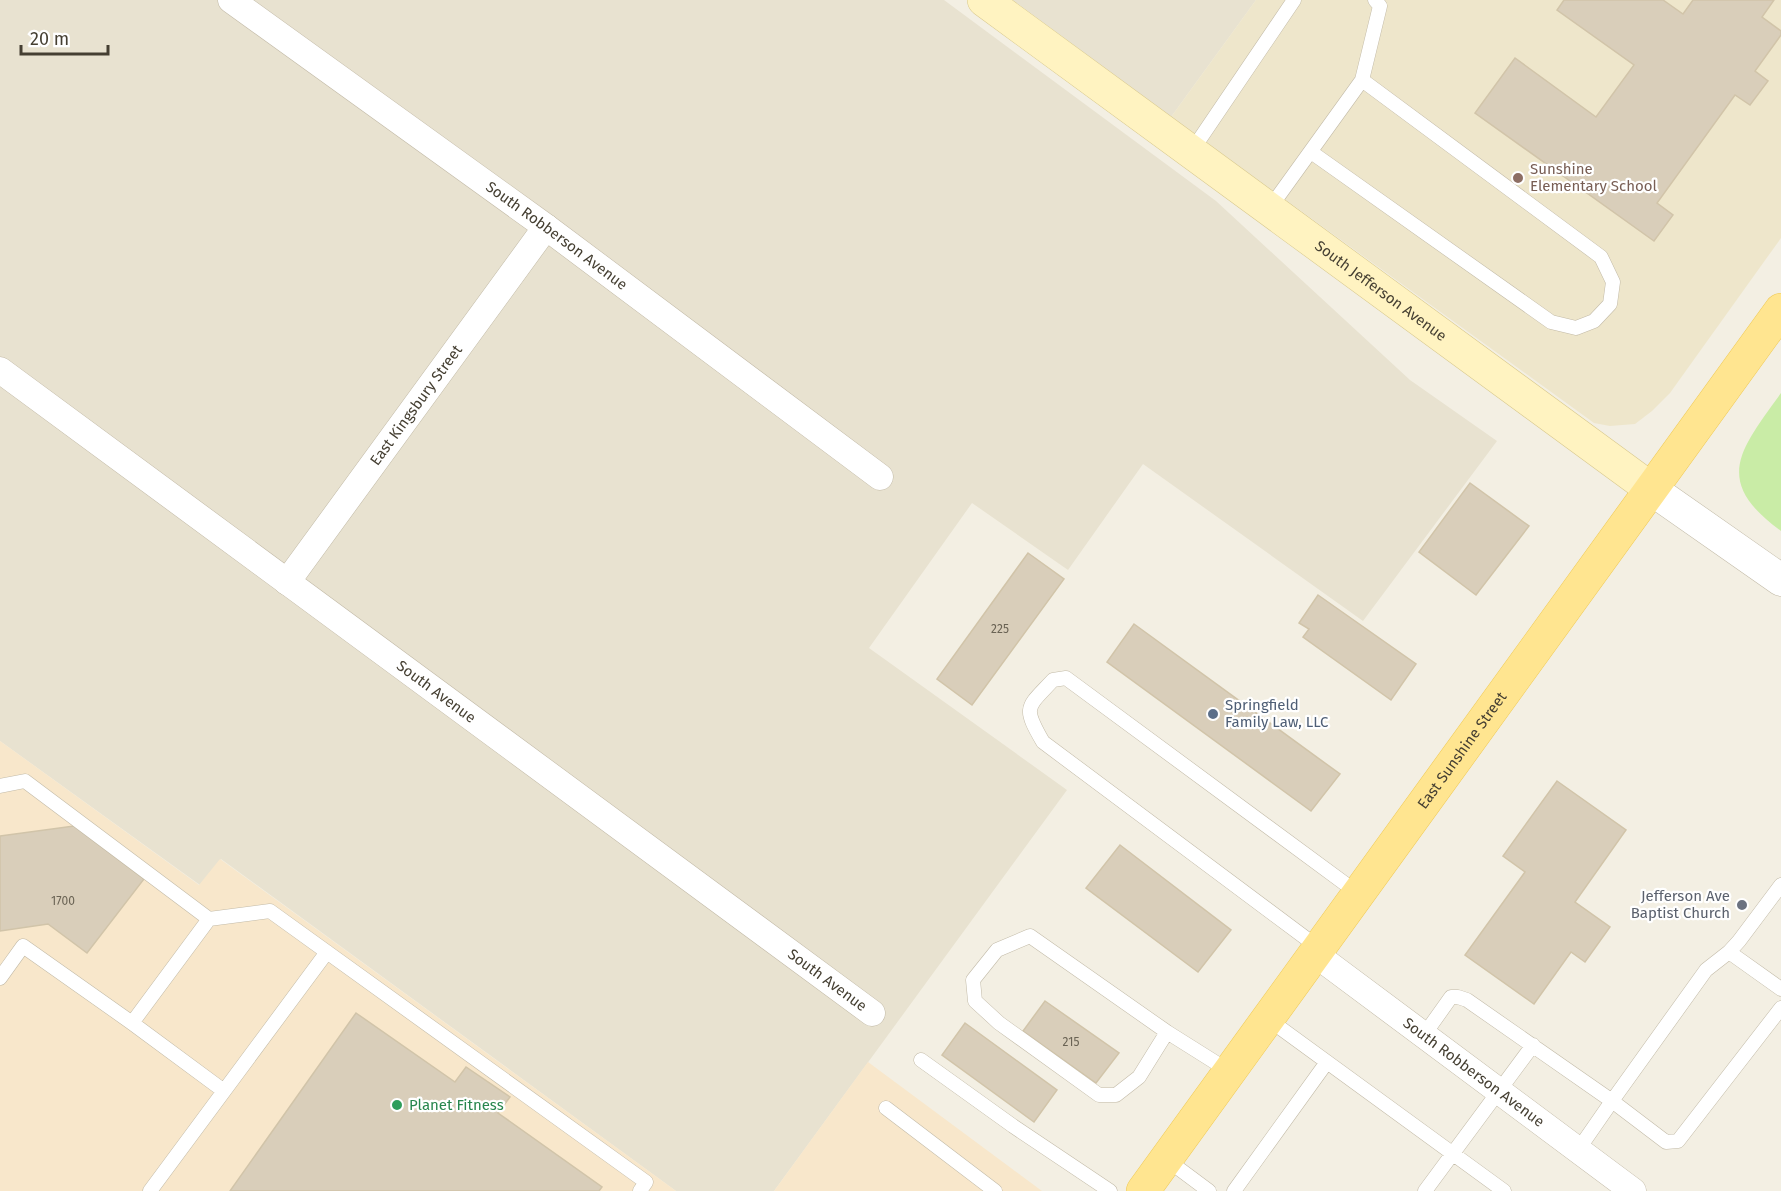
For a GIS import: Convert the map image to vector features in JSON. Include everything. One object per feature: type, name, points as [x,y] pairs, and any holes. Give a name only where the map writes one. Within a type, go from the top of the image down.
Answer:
[{"type":"main road","name":"South Jefferson Avenue","points":[[984,0],[1651,489]]},
{"type":"main road","name":"East Sunshine Street","points":[[1143,1191],[1781,309]]},
{"type":"street","name":"South Robberson Avenue","points":[[231,0],[546,227],[880,477]]},
{"type":"street","name":"East Kingsbury Street","points":[[287,582],[546,227]]},
{"type":"street","name":"South Avenue","points":[[0,370],[872,1012]]},
{"type":"street","name":"South Jefferson Avenue","points":[[1651,489],[1781,580]]},
{"type":"street","name":"South Robberson Avenue","points":[[1318,951],[1424,1035],[1633,1191]]},
{"type":"lane","points":[[1191,152],[1294,0]]},
{"type":"lane","points":[[1269,209],[1362,80],[1380,6],[1375,0]]},
{"type":"lane","points":[[1311,152],[1551,322],[1576,328],[1594,321],[1610,304],[1613,282],[1601,257],[1362,80]]},
{"type":"lane","points":[[1318,951],[1042,742],[1030,719],[1030,705],[1053,680],[1066,678],[1359,894]]},
{"type":"lane","points":[[0,786],[26,781],[209,919],[270,911],[646,1182],[640,1191]]},
{"type":"lane","points":[[1578,1150],[1706,970],[1729,952],[1781,885]]},
{"type":"lane","points":[[132,1023],[209,919]]},
{"type":"lane","points":[[1167,1032],[1139,1077],[1116,1095],[1099,1095],[999,1023],[975,1000],[972,980],[997,950],[1030,936],[1167,1032],[1229,1071]]},
{"type":"lane","points":[[0,978],[23,946],[224,1090]]},
{"type":"lane","points":[[150,1191],[327,952]]},
{"type":"lane","points":[[1729,952],[1781,988]]},
{"type":"lane","points":[[1424,1035],[1451,997],[1467,1000],[1612,1101],[1666,1142],[1678,1141],[1781,1008]]},
{"type":"lane","points":[[1268,1019],[1504,1191]]},
{"type":"lane","points":[[1425,1191],[1533,1045]]},
{"type":"lane","points":[[921,1060],[1013,1126],[1110,1191]]},
{"type":"lane","points":[[1234,1191],[1327,1062]]},
{"type":"lane","points":[[886,1108],[995,1191]]},
{"type":"lane","points":[[1166,1159],[1209,1191]]},
{"type":"shaded area","points":[[0,0],[944,0],[1216,201],[1410,380],[1497,441],[1363,621],[1143,464],[1068,570],[972,503],[869,648],[1067,790],[774,1191],[676,1191],[221,859],[200,885],[0,741]]},
{"type":"shaded area","points":[[1013,0],[1256,0],[1171,117]]},
{"type":"shaded area","name":"Sunshine Elementary School","points":[[1256,0],[1781,0],[1781,238],[1670,393],[1652,411],[1635,424],[1610,426],[1594,423],[1171,117]]},
{"type":"shaded area","points":[[0,741],[199,885],[220,859],[676,1191],[0,1191]]},
{"type":"shaded area","points":[[868,1062],[1042,1191],[774,1191]]},
{"type":"green space","points":[[1781,393],[1781,531],[1760,513],[1746,496],[1740,480],[1740,465],[1754,432]]},
{"type":"building","points":[[1564,0],[1663,0],[1683,14],[1693,0],[1774,0],[1762,17],[1781,31],[1781,35],[1755,71],[1768,81],[1750,105],[1735,95],[1657,203],[1673,215],[1654,241],[1475,113],[1515,58],[1596,117],[1634,65],[1557,10]]},
{"type":"building","points":[[1470,483],[1529,526],[1476,595],[1419,552]]},
{"type":"building","points":[[1028,553],[1064,579],[972,705],[937,679]]},
{"type":"building","points":[[1318,595],[1416,664],[1391,700],[1303,637],[1309,629],[1299,623]]},
{"type":"building","points":[[1134,624],[1340,774],[1311,811],[1107,662]]},
{"type":"building","points":[[1557,781],[1626,830],[1575,902],[1610,927],[1585,962],[1571,952],[1534,1004],[1465,955],[1525,872],[1503,856]]},
{"type":"building","points":[[74,826],[144,879],[87,953],[48,924],[0,931],[0,836]]},
{"type":"building","points":[[1120,845],[1231,930],[1198,972],[1086,888]]},
{"type":"building","points":[[1045,1001],[1119,1053],[1096,1083],[1023,1031]]},
{"type":"building","name":"Planet Fitness","points":[[356,1013],[455,1082],[466,1067],[510,1097],[498,1113],[602,1187],[599,1191],[230,1191]]},
{"type":"building","points":[[965,1023],[1057,1090],[1034,1122],[942,1055]]},
{"type":"place","name":"Sunshine Elementary School","points":[[1518,178]]},
{"type":"place","name":"Springfield Family Law, LLC","points":[[1213,714]]},
{"type":"place","name":"Jefferson Ave Baptist Church","points":[[1742,905]]},
{"type":"place","name":"Planet Fitness","points":[[397,1105]]}]
